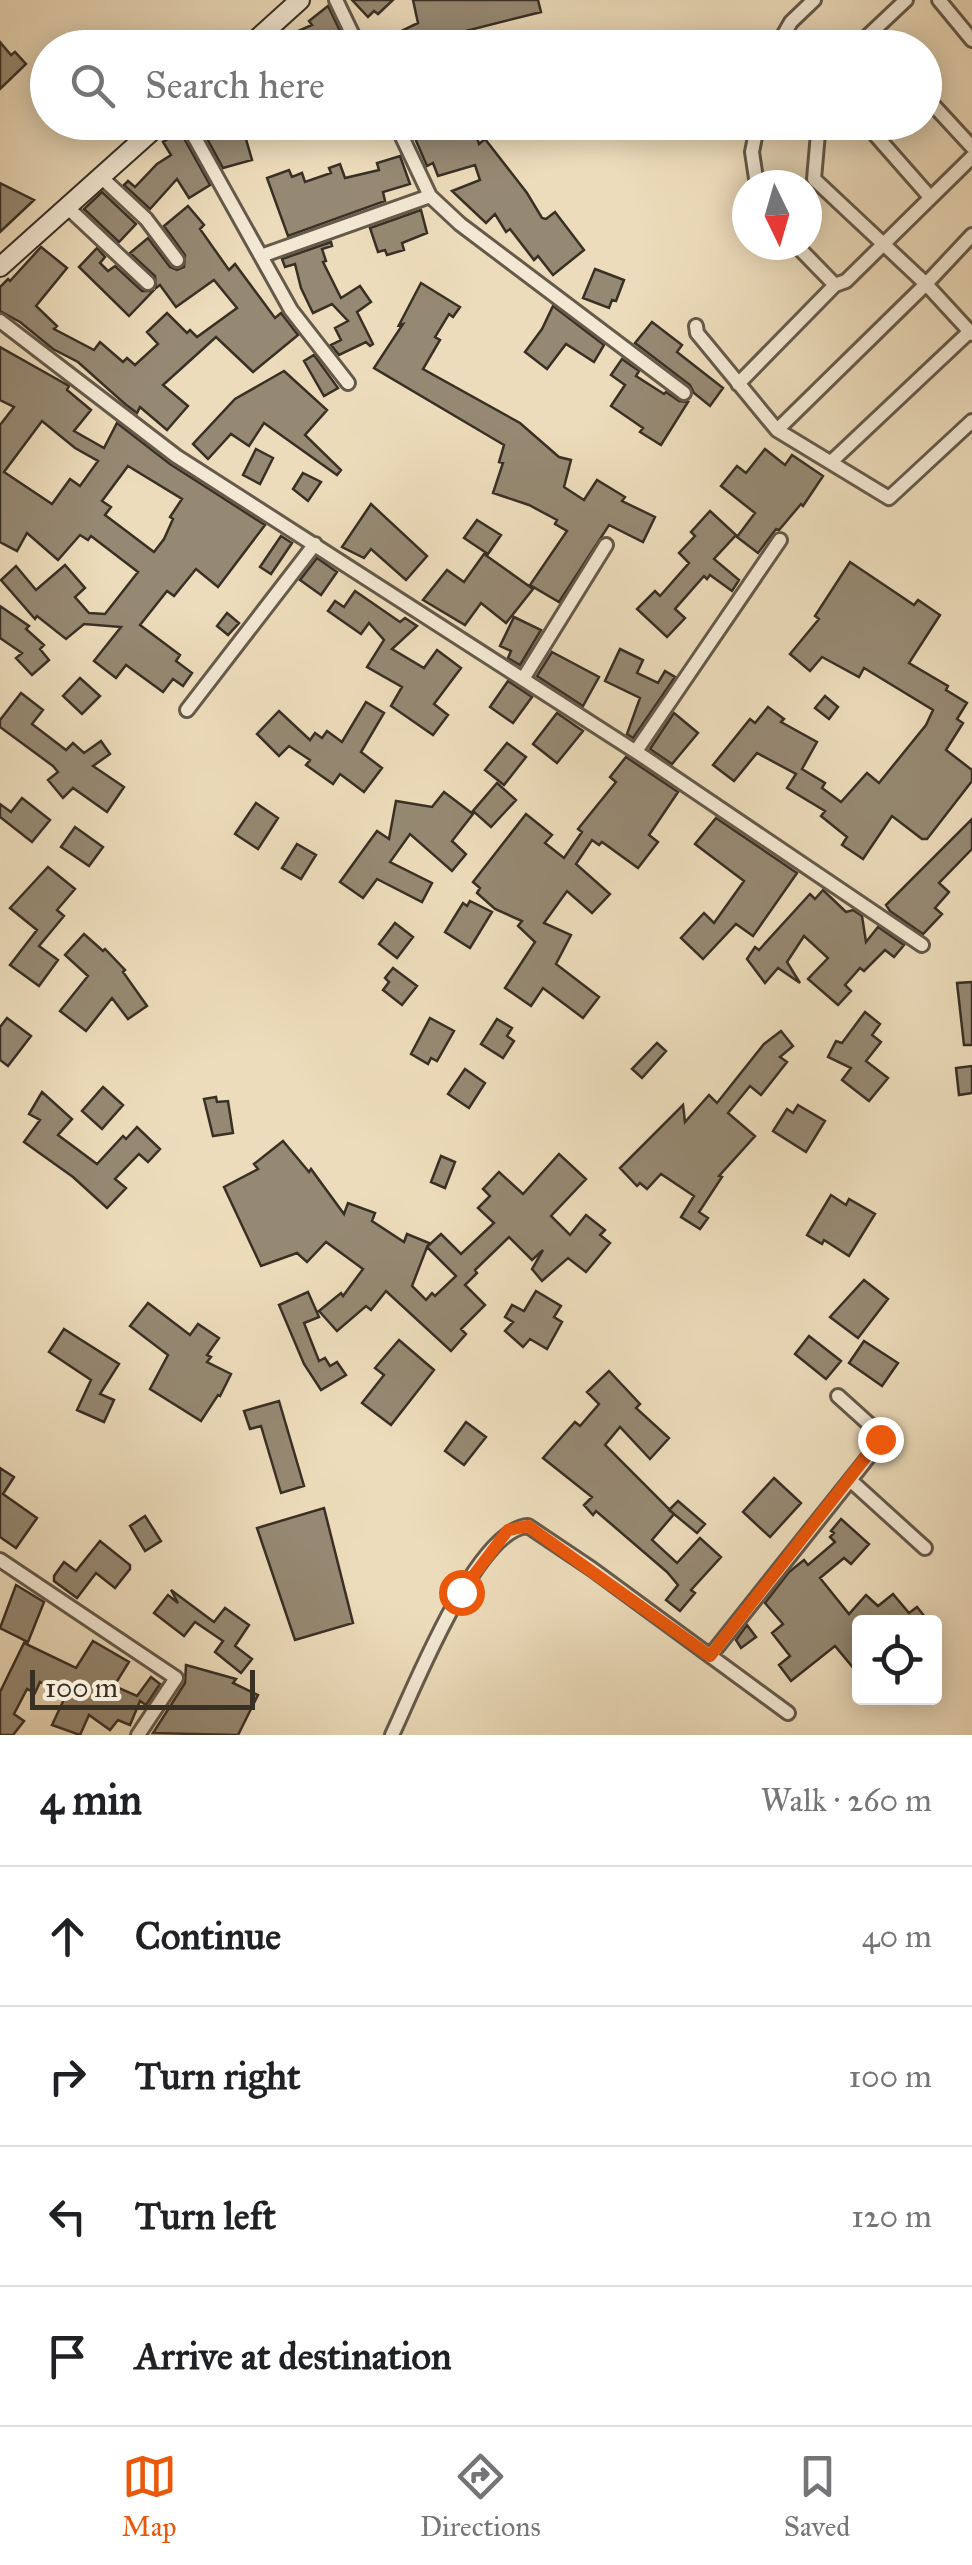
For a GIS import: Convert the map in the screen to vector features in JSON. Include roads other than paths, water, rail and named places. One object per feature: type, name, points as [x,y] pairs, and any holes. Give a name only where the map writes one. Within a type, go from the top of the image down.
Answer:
[{"type":"street","points":[[267,30],[300,0]]},
{"type":"street","points":[[336,0],[350,30]]},
{"type":"street","points":[[786,30],[814,0]]},
{"type":"street","points":[[874,30],[906,0]]},
{"type":"street","points":[[939,0],[972,40]]},
{"type":"street","points":[[942,114],[972,147]]},
{"type":"street","points":[[0,267],[142,140]]},
{"type":"street","points":[[196,140],[291,310],[348,383]]},
{"type":"street","points":[[404,140],[430,196],[460,224],[684,394]]},
{"type":"street","points":[[754,140],[755,170]]},
{"type":"street","points":[[817,140],[814,179],[926,284],[971,333],[831,462]]},
{"type":"street","points":[[880,140],[930,197]]},
{"type":"street","points":[[738,384],[972,157]]},
{"type":"street","points":[[101,178],[146,219],[177,260]]},
{"type":"street","points":[[260,256],[430,196]]},
{"type":"street","points":[[68,207],[148,283]]},
{"type":"street","points":[[777,430],[971,238]]},
{"type":"street","points":[[810,260],[835,286]]},
{"type":"street","points":[[0,321],[176,456],[636,752],[922,945]]},
{"type":"street","points":[[696,326],[697,333],[777,430],[889,498],[972,421]]},
{"type":"street","points":[[636,752],[780,540]]},
{"type":"street","points":[[187,710],[315,544]]},
{"type":"street","points":[[524,679],[606,546]]},
{"type":"street","points":[[710,1656],[880,1439],[878,1432],[838,1396]]},
{"type":"street","points":[[850,1480],[925,1548]]},
{"type":"street","points":[[392,1735],[431,1644],[461,1592],[508,1530],[517,1526],[528,1526],[788,1713]]},
{"type":"street","points":[[0,1560],[176,1678],[138,1735]]}]
